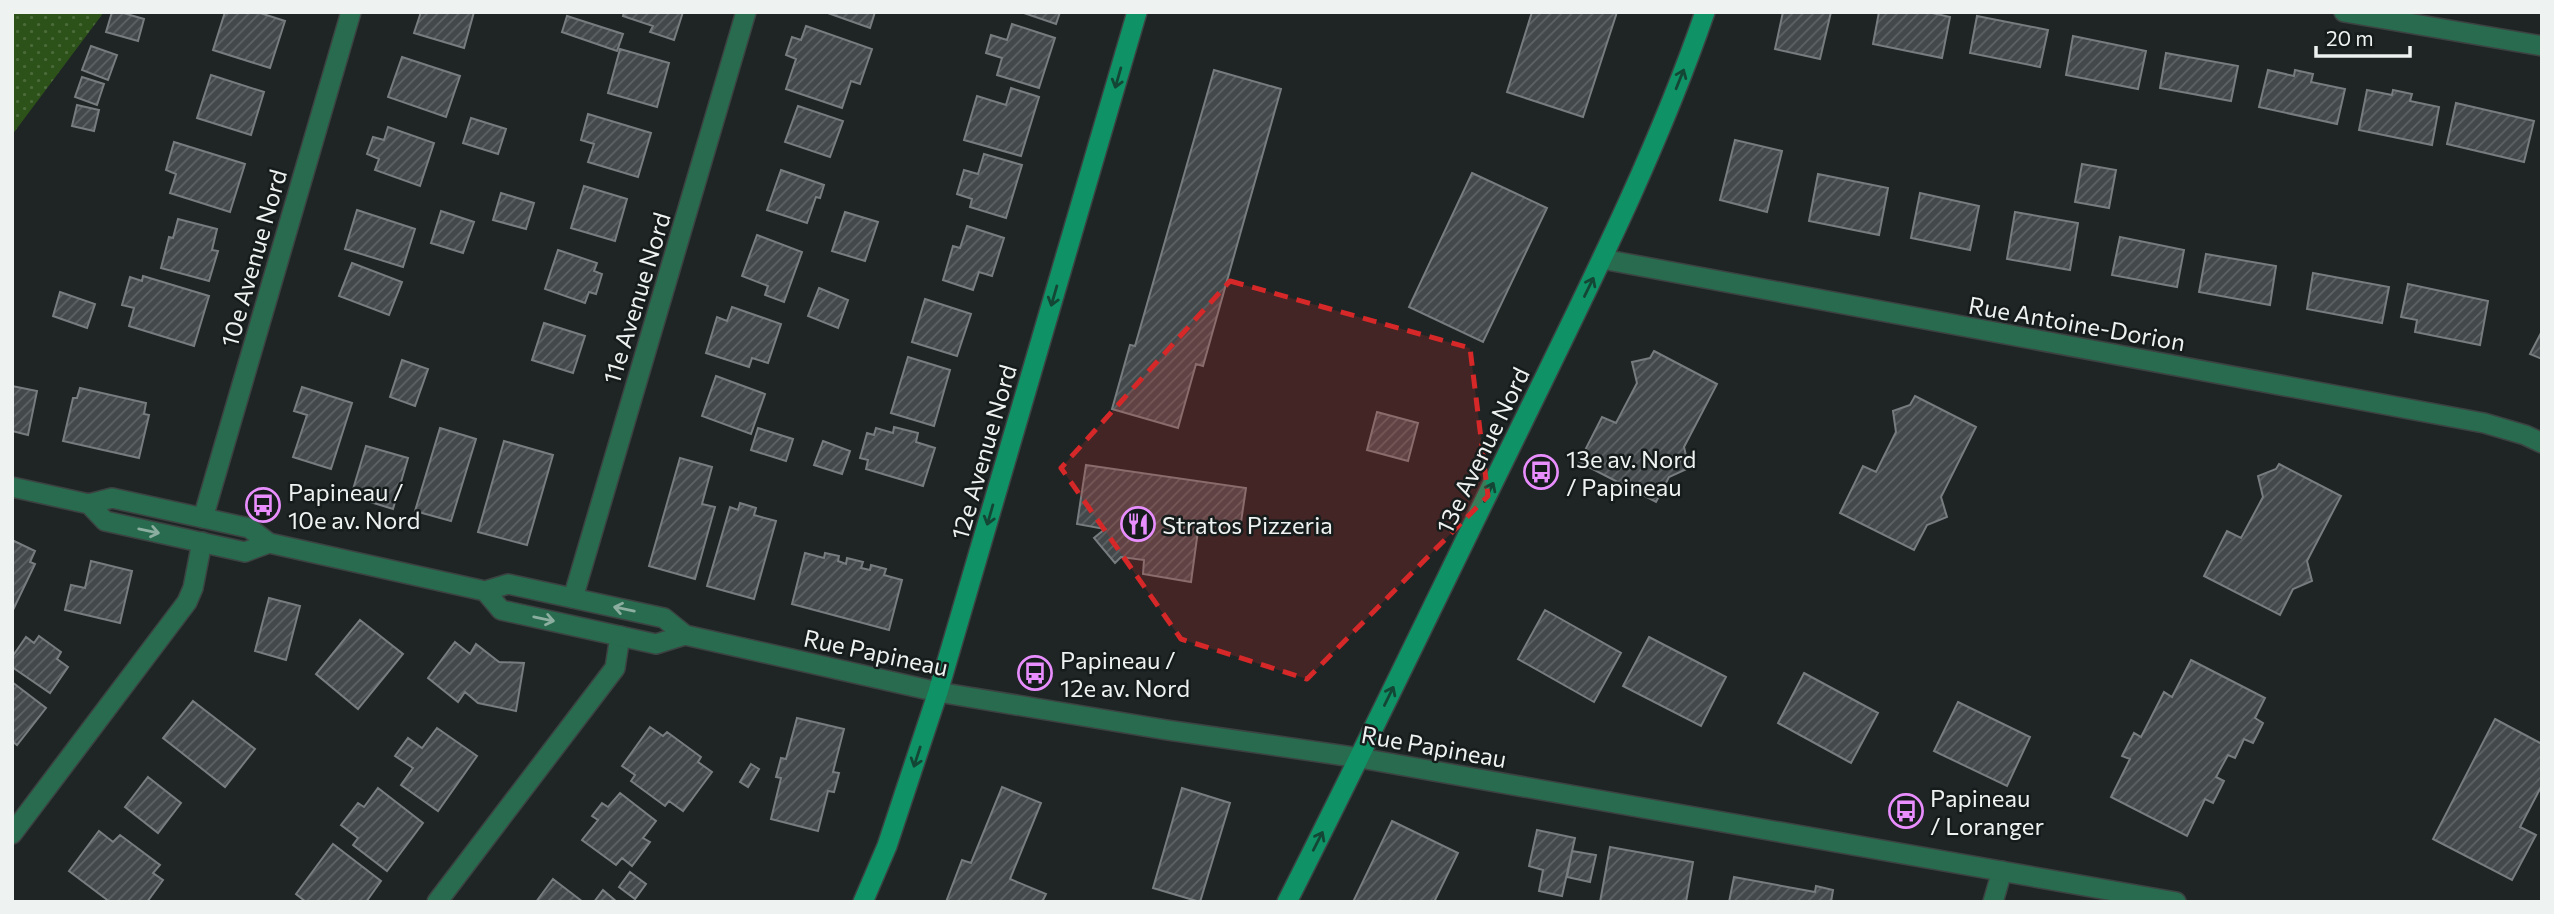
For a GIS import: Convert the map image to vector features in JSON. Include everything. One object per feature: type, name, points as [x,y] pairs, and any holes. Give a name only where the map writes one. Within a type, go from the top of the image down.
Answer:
[{"type":"main road","name":"12e Avenue Nord","points":[[863,902],[887,846],[938,692],[1137,12]]},
{"type":"main road","name":"13e Avenue Nord","points":[[1287,902],[1360,758],[1602,259],[1648,158],[1705,12]]},
{"type":"street","name":"10e Avenue Nord","points":[[203,518],[351,12]]},
{"type":"street","name":"11e Avenue Nord","points":[[573,598],[746,12]]},
{"type":"street","points":[[2344,12],[2542,46]]},
{"type":"street","name":"Rue Antoine-Dorion","points":[[1602,259],[2484,423],[2542,443]]},
{"type":"street","name":"Rue Papineau","points":[[12,487],[89,504],[112,498],[249,528],[269,543],[485,591],[508,584],[664,618],[685,635],[938,692],[1167,730],[1360,758],[2176,902]]},
{"type":"street","name":"Rue Papineau","points":[[89,504],[105,521],[245,552],[269,543]]},
{"type":"street","points":[[12,834],[187,601],[193,588],[202,542]]},
{"type":"street","name":"Rue Papineau","points":[[485,591],[501,610],[656,644],[685,635]]},
{"type":"street","points":[[437,902],[615,668],[620,636]]},
{"type":"street","points":[[1993,902],[2002,871]]},
{"type":"highlighted area","points":[[1230,281],[1470,348],[1488,496],[1307,679],[1181,639],[1061,468]]},
{"type":"green space","points":[[12,12],[104,12],[12,135]]},
{"type":"building","points":[[112,12],[144,19],[138,41],[106,32]]},
{"type":"building","points":[[225,12],[257,12],[285,21],[270,68],[213,50]]},
{"type":"building","points":[[421,12],[474,12],[464,48],[414,33]]},
{"type":"building","points":[[624,12],[683,12],[674,40],[650,32],[653,26],[623,16]]},
{"type":"building","points":[[825,12],[875,12],[870,28]]},
{"type":"building","points":[[1021,12],[1060,12],[1056,24]]},
{"type":"building","points":[[1532,12],[1617,12],[1583,117],[1507,92]]},
{"type":"building","points":[[1783,12],[1831,12],[1820,59],[1775,49]]},
{"type":"building","points":[[1879,12],[1928,12],[1950,17],[1942,58],[1873,44]]},
{"type":"building","points":[[567,16],[623,34],[617,51],[562,32]]},
{"type":"building","points":[[1977,16],[2048,30],[2040,67],[1970,53]]},
{"type":"building","points":[[1012,24],[1055,38],[1039,88],[997,75],[1002,58],[986,53],[991,35],[1007,40]]},
{"type":"building","points":[[806,26],[872,49],[860,84],[851,81],[842,108],[786,89],[796,59],[786,55],[792,37],[801,40]]},
{"type":"building","points":[[2073,36],[2146,51],[2138,89],[2066,75]]},
{"type":"building","points":[[91,46],[117,55],[108,80],[82,70]]},
{"type":"building","points":[[620,49],[669,63],[657,107],[608,93]]},
{"type":"building","points":[[2166,53],[2238,66],[2231,101],[2160,88]]},
{"type":"building","points":[[402,57],[460,76],[446,117],[388,97]]},
{"type":"building","points":[[1214,70],[1281,89],[1203,366],[1196,364],[1178,428],[1112,409],[1130,345],[1135,346]]},
{"type":"building","points":[[2268,70],[2294,76],[2295,70],[2313,74],[2311,82],[2345,89],[2337,124],[2259,107]]},
{"type":"building","points":[[211,75],[264,92],[251,135],[197,118]]},
{"type":"building","points":[[82,77],[104,84],[97,105],[75,97]]},
{"type":"building","points":[[1011,88],[1039,97],[1021,156],[964,140],[977,96],[1006,105]]},
{"type":"building","points":[[2367,90],[2392,95],[2393,90],[2412,94],[2410,101],[2439,107],[2432,145],[2359,130]]},
{"type":"building","points":[[2456,103],[2534,121],[2524,162],[2447,144]]},
{"type":"building","points":[[77,105],[99,110],[94,131],[72,126]]},
{"type":"building","points":[[798,106],[843,121],[830,157],[785,142]]},
{"type":"building","points":[[588,114],[651,133],[638,177],[588,162],[594,144],[581,140]]},
{"type":"building","points":[[471,118],[506,129],[498,154],[463,143]]},
{"type":"building","points":[[388,127],[434,143],[420,186],[375,170],[379,159],[367,154],[373,137],[384,140]]},
{"type":"building","points":[[1735,140],[1782,151],[1767,212],[1720,200]]},
{"type":"building","points":[[174,142],[245,164],[230,212],[170,193],[176,174],[166,170]]},
{"type":"building","points":[[984,154],[1022,165],[1006,218],[970,207],[972,199],[957,194],[964,170],[978,174]]},
{"type":"building","points":[[2082,164],[2116,170],[2109,208],[2075,202]]},
{"type":"building","points":[[781,170],[824,185],[820,198],[816,197],[807,223],[767,210]]},
{"type":"building","points":[[1472,173],[1547,208],[1483,342],[1409,307]]},
{"type":"building","points":[[1818,174],[1888,188],[1879,235],[1809,221]]},
{"type":"building","points":[[584,186],[627,199],[615,241],[571,228]]},
{"type":"building","points":[[501,193],[534,203],[526,229],[493,220]]},
{"type":"building","points":[[1920,193],[1979,206],[1970,250],[1911,238]]},
{"type":"building","points":[[357,210],[415,229],[403,267],[345,249]]},
{"type":"building","points":[[441,211],[474,222],[463,253],[431,243]]},
{"type":"building","points":[[845,212],[878,222],[865,261],[832,251]]},
{"type":"building","points":[[2015,212],[2078,223],[2070,270],[2007,259]]},
{"type":"building","points":[[178,219],[217,229],[212,250],[218,251],[209,281],[161,268],[169,237],[173,238]]},
{"type":"building","points":[[967,226],[1004,238],[992,276],[979,272],[973,290],[943,280],[953,246],[960,248]]},
{"type":"building","points":[[757,235],[802,252],[784,302],[765,295],[768,286],[742,276]]},
{"type":"building","points":[[2120,237],[2184,250],[2177,287],[2112,275]]},
{"type":"building","points":[[558,250],[597,263],[594,271],[602,274],[596,294],[589,292],[585,303],[545,289]]},
{"type":"building","points":[[2206,254],[2276,266],[2270,305],[2199,292]]},
{"type":"building","points":[[352,263],[402,282],[389,315],[339,296]]},
{"type":"building","points":[[2313,273],[2389,287],[2382,323],[2307,309]]},
{"type":"building","points":[[143,276],[209,296],[194,346],[129,326],[134,308],[122,305],[130,277],[142,281]]},
{"type":"building","points":[[2408,284],[2488,301],[2480,345],[2415,332],[2417,320],[2401,317]]},
{"type":"building","points":[[819,288],[848,300],[838,328],[808,316]]},
{"type":"building","points":[[60,292],[95,304],[87,328],[53,316]]},
{"type":"building","points":[[925,299],[971,314],[957,356],[912,342]]},
{"type":"building","points":[[732,307],[781,324],[768,363],[752,358],[749,367],[706,353],[717,317],[727,321]]},
{"type":"building","points":[[544,323],[585,336],[573,373],[532,360]]},
{"type":"building","points":[[2542,331],[2542,359],[2530,354]]},
{"type":"building","points":[[1654,351],[1717,384],[1684,447],[1689,468],[1669,477],[1656,502],[1579,462],[1602,417],[1616,423],[1637,383],[1632,362],[1650,358]]},
{"type":"building","points":[[908,357],[950,370],[934,426],[891,413]]},
{"type":"building","points":[[402,360],[428,369],[415,406],[390,397]]},
{"type":"building","points":[[716,376],[765,394],[751,434],[702,416]]},
{"type":"building","points":[[12,386],[37,391],[28,435],[12,431]]},
{"type":"building","points":[[302,387],[352,403],[331,469],[293,457],[307,415],[294,411]]},
{"type":"building","points":[[80,388],[146,403],[144,414],[149,415],[139,458],[63,441],[73,398],[77,398]]},
{"type":"building","points":[[1915,396],[1976,427],[1941,497],[1947,517],[1927,525],[1914,550],[1840,513],[1863,466],[1876,472],[1896,432],[1893,411],[1910,405]]},
{"type":"building","points":[[1377,412],[1418,423],[1408,461],[1367,450]]},
{"type":"building","points":[[894,427],[918,433],[916,442],[935,448],[923,486],[866,469],[868,460],[860,458],[867,433],[874,435],[876,428],[893,433]]},
{"type":"building","points":[[440,428],[476,439],[451,521],[415,511]]},
{"type":"building","points":[[758,428],[793,439],[786,461],[751,450]]},
{"type":"building","points":[[504,441],[553,455],[527,545],[478,532]]},
{"type":"building","points":[[823,441],[850,451],[842,474],[814,465]]},
{"type":"building","points":[[366,446],[408,458],[393,509],[351,496]]},
{"type":"building","points":[[680,458],[712,467],[702,504],[715,507],[695,579],[649,566]]},
{"type":"building","points":[[2279,464],[2341,496],[2307,561],[2312,581],[2293,589],[2280,615],[2204,576],[2227,531],[2241,538],[2263,497],[2258,476],[2276,469]]},
{"type":"building","name":"Stratos Pizzeria","points":[[1086,465],[1246,488],[1240,529],[1199,523],[1191,582],[1143,574],[1144,560],[1121,557],[1115,563],[1094,538],[1105,529],[1077,524]]},
{"type":"building","points":[[740,503],[756,508],[754,515],[776,521],[754,599],[707,586],[730,507],[738,510]]},
{"type":"building","points":[[12,540],[35,551],[30,562],[35,564],[13,610]]},
{"type":"building","points":[[805,553],[824,558],[825,553],[839,556],[838,561],[846,564],[847,558],[863,562],[861,568],[870,570],[871,565],[886,569],[884,575],[902,580],[889,630],[792,604]]},
{"type":"building","points":[[91,561],[132,571],[120,623],[65,610],[71,585],[85,588]]},
{"type":"building","points":[[269,598],[300,606],[286,660],[255,651]]},
{"type":"building","points":[[1545,610],[1621,653],[1594,702],[1518,659]]},
{"type":"building","points":[[360,620],[403,654],[358,709],[316,674]]},
{"type":"building","points":[[39,636],[61,652],[57,659],[68,667],[50,693],[12,667],[12,657],[26,637],[34,643]]},
{"type":"building","points":[[1649,637],[1726,677],[1701,726],[1623,686]]},
{"type":"building","points":[[455,642],[470,654],[476,644],[499,662],[524,663],[516,711],[478,703],[465,692],[458,702],[428,678]]},
{"type":"building","points":[[2191,660],[2265,698],[2255,718],[2263,723],[2253,743],[2244,739],[2235,758],[2228,755],[2216,777],[2224,781],[2213,803],[2205,799],[2187,836],[2111,797],[2130,759],[2122,756],[2134,733],[2141,737],[2164,692],[2172,697]]},
{"type":"building","points":[[1804,673],[1878,713],[1851,763],[1778,723]]},
{"type":"building","points":[[12,682],[46,708],[17,745],[12,741]]},
{"type":"building","points":[[193,701],[255,749],[225,787],[163,738]]},
{"type":"building","points":[[1958,702],[2030,737],[2007,786],[1934,751]]},
{"type":"building","points":[[797,718],[844,729],[833,772],[839,773],[834,792],[828,791],[818,831],[771,819],[781,778],[776,777],[781,758],[786,759]]},
{"type":"building","points":[[2495,719],[2542,744],[2542,785],[2520,827],[2536,835],[2512,880],[2433,839]]},
{"type":"building","points":[[650,727],[663,736],[667,732],[701,757],[698,762],[712,772],[683,811],[669,801],[665,806],[631,781],[635,775],[622,766]]},
{"type":"building","points":[[437,728],[477,756],[438,811],[401,785],[413,768],[395,756],[408,738],[422,748]]},
{"type":"building","points":[[751,764],[759,769],[748,787],[740,782]]},
{"type":"building","points":[[148,777],[181,803],[158,833],[125,807]]},
{"type":"building","points":[[1002,787],[1041,803],[1010,879],[1046,894],[1042,902],[946,902],[962,860],[971,863]]},
{"type":"building","points":[[378,788],[423,823],[387,871],[353,845],[358,838],[341,825],[358,803],[364,807]]},
{"type":"building","points":[[1182,788],[1230,803],[1200,902],[1153,888]]},
{"type":"building","points":[[620,793],[656,821],[643,838],[650,842],[632,866],[622,858],[616,865],[582,840],[598,820],[592,816],[602,803],[608,807]]},
{"type":"building","points":[[1392,821],[1458,853],[1434,902],[1353,902]]},
{"type":"building","points":[[1537,830],[1575,838],[1562,896],[1539,891],[1543,870],[1529,866]]},
{"type":"building","points":[[99,831],[113,842],[120,835],[160,865],[153,873],[163,880],[147,902],[110,902],[69,871]]},
{"type":"building","points":[[333,844],[381,881],[366,902],[306,902],[296,894]]},
{"type":"building","points":[[1610,847],[1693,862],[1686,902],[1600,902]]},
{"type":"building","points":[[1572,851],[1596,855],[1590,882],[1567,877]]},
{"type":"building","points":[[630,872],[646,884],[635,899],[619,887]]},
{"type":"building","points":[[1734,877],[1815,892],[1816,886],[1833,890],[1831,902],[1729,902]]},
{"type":"building","points":[[553,879],[583,902],[536,902]]},
{"type":"building","points":[[603,890],[617,902],[594,902]]},
{"type":"place","name":"13e av. Nord / Papineau","points":[[1541,472]]},
{"type":"place","name":"Papineau / 10e av. Nord","points":[[263,505]]},
{"type":"place","name":"Stratos Pizzeria","points":[[1138,524]]},
{"type":"place","name":"Papineau / 12e av. Nord","points":[[1035,673]]},
{"type":"place","name":"Papineau / Loranger","points":[[1906,811]]}]
